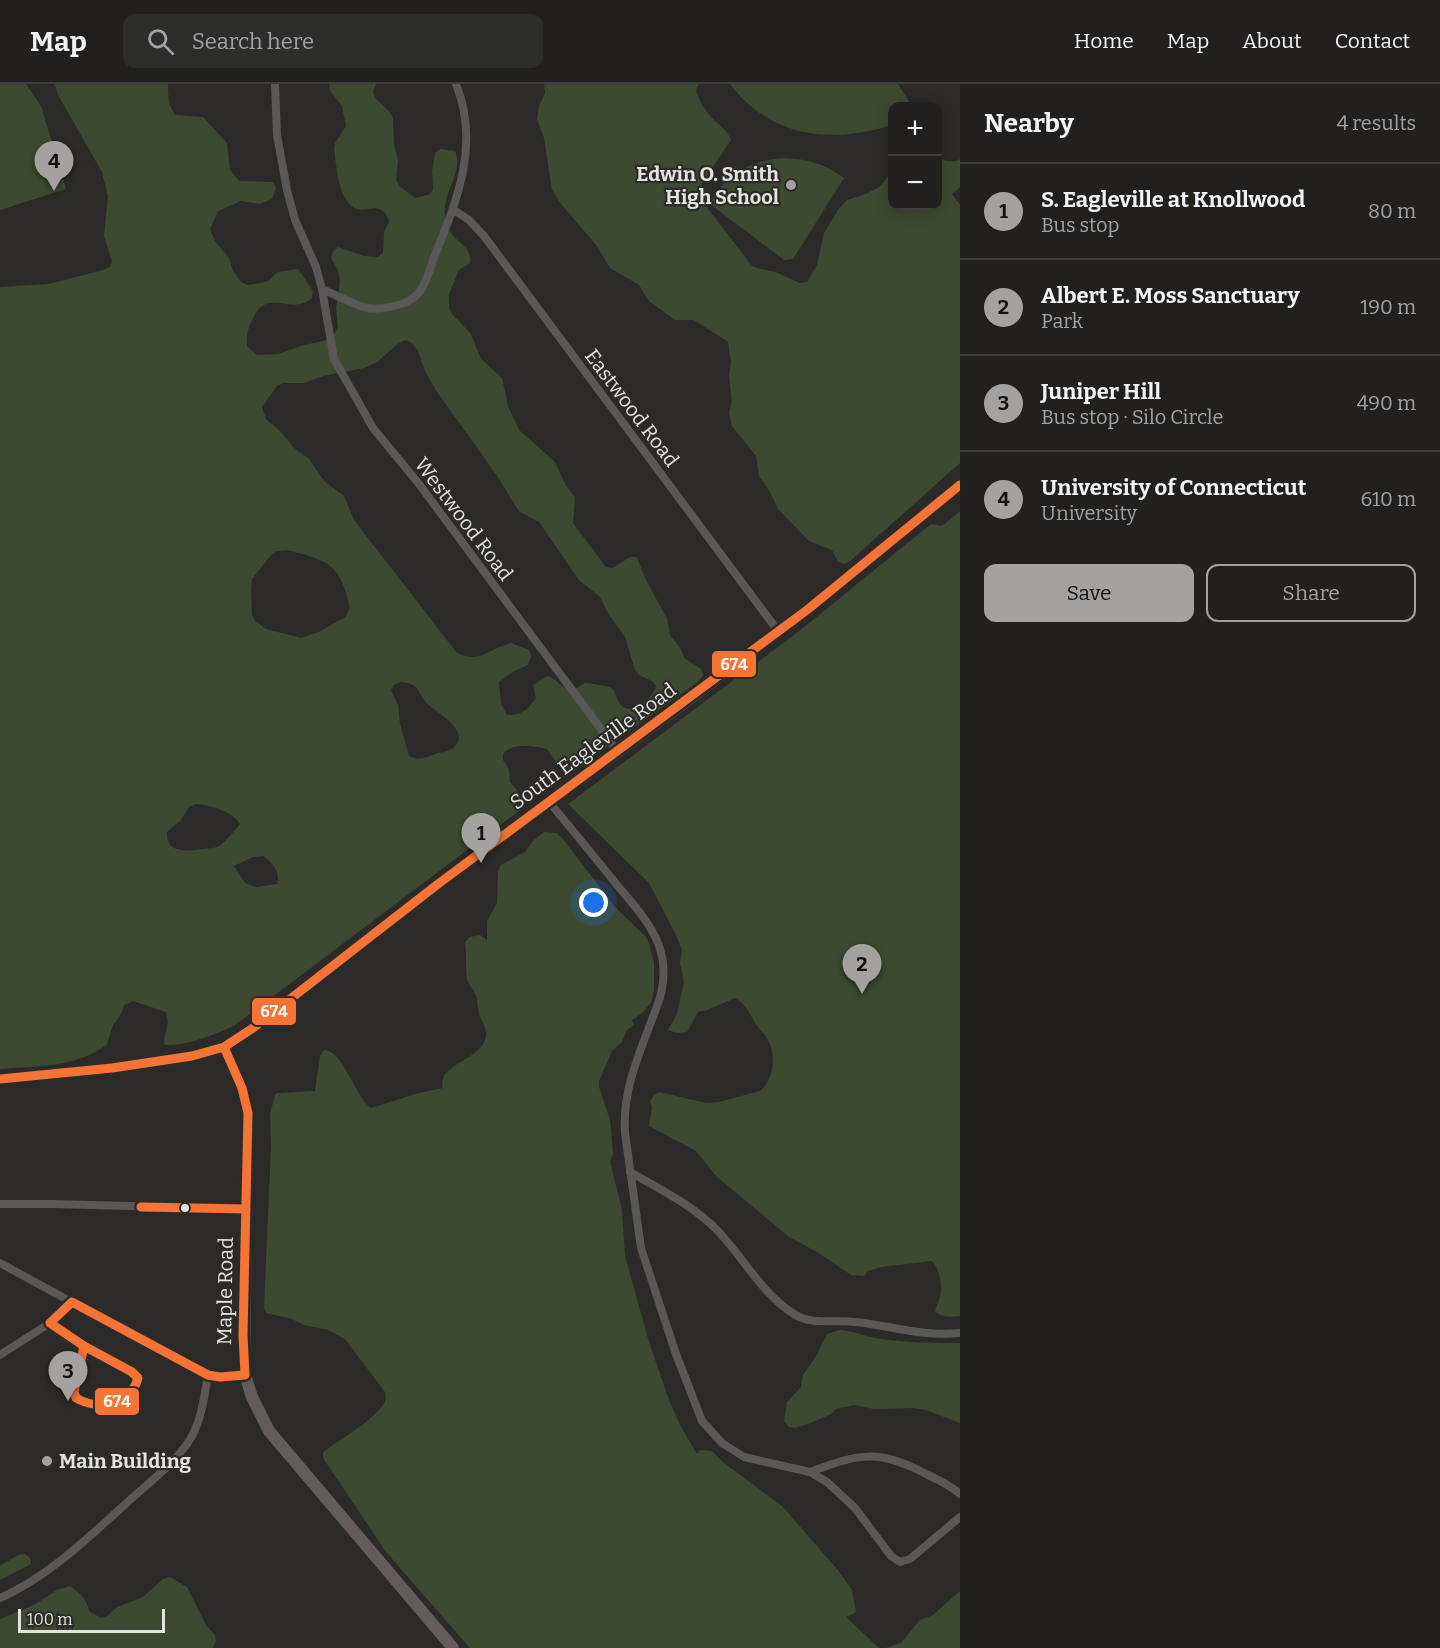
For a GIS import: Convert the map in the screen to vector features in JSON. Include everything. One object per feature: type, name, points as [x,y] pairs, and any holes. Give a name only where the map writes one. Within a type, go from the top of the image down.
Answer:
[{"type":"main road","name":"South Eagleville Road","points":[[0,1079],[112,1068],[192,1056],[224,1047],[262,1021],[438,884],[778,632],[960,485]]},
{"type":"main road","name":"Maple Road","points":[[224,1047],[242,1088],[248,1113],[243,1335],[245,1375],[252,1397],[269,1431],[453,1648]]},
{"type":"street","name":"Westwood Road","points":[[275,84],[277,135],[287,190],[295,220],[316,267],[334,359],[373,428],[426,493],[618,752]]},
{"type":"street","points":[[321,289],[367,308],[392,306],[412,299],[426,281],[454,210],[465,166],[468,134],[464,104],[456,84]]},
{"type":"street","name":"Eastwood Road","points":[[454,210],[469,220],[484,236],[778,632]]},
{"type":"street","points":[[549,802],[637,909],[654,936],[660,951],[664,974],[661,994],[638,1054],[625,1100],[624,1116],[641,1248],[676,1354],[702,1421],[722,1443],[744,1457],[810,1472],[827,1482],[844,1497],[891,1556],[900,1562],[910,1559],[960,1517]]},
{"type":"street","points":[[630,1172],[679,1200],[706,1220],[726,1240],[768,1292],[795,1315],[815,1321],[865,1323],[928,1335],[960,1333]]},
{"type":"street","points":[[1,1204],[246,1209]]},
{"type":"street","points":[[0,1263],[208,1375],[220,1377],[245,1375]]},
{"type":"street","points":[[0,1355],[50,1323],[72,1302]]},
{"type":"street","points":[[50,1323],[84,1346],[132,1372],[138,1378],[138,1384],[133,1391],[119,1401],[105,1405],[89,1404],[76,1398],[75,1385],[84,1346]]},
{"type":"street","points":[[0,1598],[22,1588],[47,1571],[153,1479],[187,1445],[195,1430],[208,1375]]},
{"type":"street","points":[[810,1472],[858,1456],[876,1456],[912,1467],[960,1494]]},
{"type":"green space","points":[[0,84],[26,84],[41,106],[66,189],[0,210]]},
{"type":"green space","points":[[55,84],[168,84],[168,96],[175,115],[203,117],[227,143],[230,170],[239,181],[273,182],[276,188],[272,199],[260,204],[241,201],[218,211],[210,229],[241,282],[247,285],[261,283],[268,281],[278,272],[298,269],[313,291],[312,298],[304,303],[295,305],[273,303],[266,304],[259,309],[250,325],[247,339],[247,346],[257,355],[278,354],[324,341],[335,333],[338,327],[336,308],[340,282],[338,270],[331,258],[338,247],[364,256],[378,257],[383,253],[384,233],[389,221],[386,214],[377,208],[362,210],[353,207],[341,188],[334,149],[335,143],[346,126],[342,106],[330,90],[329,84],[376,84],[373,91],[375,98],[393,118],[394,146],[398,159],[396,179],[399,186],[415,198],[428,195],[433,190],[432,171],[435,153],[441,149],[455,151],[457,167],[445,207],[445,215],[450,231],[467,250],[470,263],[459,270],[449,294],[449,308],[471,334],[481,359],[502,378],[508,406],[519,430],[555,462],[566,486],[575,497],[573,523],[606,567],[613,568],[630,557],[637,557],[644,576],[667,619],[670,635],[681,649],[684,658],[701,669],[703,675],[699,681],[571,773],[564,774],[547,749],[518,746],[507,750],[503,754],[503,760],[509,769],[510,782],[522,796],[525,806],[235,1025],[189,1042],[164,1044],[168,1022],[166,1012],[133,1001],[124,1005],[113,1025],[107,1044],[96,1052],[70,1062],[0,1069],[0,287],[49,284],[103,270],[110,267],[112,261],[104,236],[108,197],[102,172],[58,95]],"holes":[[[406,340],[412,343],[435,389],[498,477],[516,507],[520,512],[539,522],[579,580],[600,597],[609,615],[625,637],[635,670],[656,686],[644,702],[634,708],[625,708],[609,687],[586,683],[570,690],[547,676],[533,685],[536,698],[527,709],[521,713],[507,715],[501,704],[499,682],[528,665],[531,656],[529,650],[511,643],[479,656],[472,657],[457,653],[354,520],[344,496],[324,481],[309,459],[293,447],[266,419],[262,407],[277,386],[283,383],[304,383],[323,376],[364,368],[377,362],[399,343]],[[287,550],[302,554],[331,567],[337,573],[346,593],[350,608],[345,617],[319,632],[301,638],[266,629],[255,621],[252,615],[252,579],[271,555],[277,551]],[[400,682],[416,687],[426,702],[452,724],[459,736],[453,748],[422,758],[409,756],[400,724],[398,705],[391,690]],[[196,804],[226,812],[237,819],[240,824],[219,846],[178,850],[170,844],[167,832],[180,821],[189,807]],[[263,856],[275,868],[278,875],[277,884],[256,887],[245,883],[234,866],[253,857]]]},
{"type":"green space","points":[[544,84],[699,84],[696,91],[702,105],[731,140],[702,183],[698,196],[753,267],[775,272],[800,283],[807,282],[817,265],[824,233],[847,200],[879,187],[888,177],[888,210],[942,210],[942,159],[954,161],[960,159],[960,187],[952,194],[960,205],[960,463],[850,561],[845,564],[838,562],[832,550],[809,541],[778,509],[759,476],[756,456],[732,426],[729,413],[732,401],[728,342],[694,320],[675,320],[649,301],[639,285],[610,268],[597,246],[561,204],[552,190],[544,138],[537,119],[539,106],[545,93]]},
{"type":"green space","points":[[730,84],[898,84],[909,102],[888,102],[888,126],[869,131],[825,135],[783,126],[764,116],[746,102]]},
{"type":"green space","points":[[784,158],[816,163],[844,178],[793,259],[784,260],[710,204],[723,184],[741,170],[761,162]]},
{"type":"green space","points":[[960,511],[960,1316],[950,1317],[935,1311],[941,1287],[938,1270],[932,1261],[881,1267],[868,1271],[864,1276],[851,1275],[817,1252],[789,1237],[716,1176],[696,1151],[649,1126],[652,1107],[650,1101],[659,1092],[706,1103],[719,1102],[760,1091],[771,1074],[772,1051],[766,1037],[746,1008],[735,998],[698,1012],[687,1032],[677,1033],[668,1030],[677,1014],[684,982],[680,963],[682,950],[676,935],[649,883],[568,804],[798,632],[931,524],[942,526]]},
{"type":"green space","points":[[544,832],[557,833],[562,838],[615,907],[646,937],[654,963],[654,990],[651,1003],[632,1020],[634,1025],[627,1030],[622,1042],[612,1051],[599,1081],[599,1087],[610,1120],[613,1154],[610,1162],[622,1210],[625,1256],[649,1342],[669,1400],[697,1454],[700,1450],[712,1451],[724,1463],[783,1507],[837,1569],[852,1590],[856,1612],[846,1617],[879,1648],[470,1648],[386,1552],[323,1458],[323,1452],[371,1417],[386,1399],[385,1392],[345,1339],[328,1330],[266,1313],[264,1308],[271,1146],[270,1114],[275,1095],[315,1091],[320,1056],[324,1050],[337,1057],[371,1108],[443,1088],[446,1074],[451,1068],[475,1053],[486,1036],[486,1030],[478,1012],[476,995],[467,979],[465,942],[470,937],[480,935],[487,940],[487,921],[497,903],[498,871],[501,865],[525,852]]},
{"type":"green space","points":[[840,1330],[891,1340],[960,1343],[960,1423],[926,1410],[874,1409],[854,1405],[836,1409],[831,1414],[808,1424],[795,1428],[789,1427],[784,1421],[787,1402],[801,1387],[803,1375],[827,1334]]},
{"type":"green space","points":[[25,1554],[30,1558],[31,1564],[0,1580],[0,1566],[18,1555]]},
{"type":"green space","points":[[170,1577],[187,1587],[206,1625],[215,1635],[216,1641],[213,1648],[0,1648],[0,1619],[34,1605],[57,1590],[70,1586],[87,1603],[89,1611],[101,1618],[117,1607],[143,1597],[163,1579]]},
{"type":"green space","points":[[960,1591],[960,1648],[886,1648],[901,1643],[920,1620],[933,1615]]},
{"type":"transit line","name":"674","points":[[0,1079],[112,1068],[192,1056],[224,1047],[253,1028],[438,884],[807,610],[960,485]]},
{"type":"transit line","name":"674","points":[[84,1346],[50,1323],[72,1302],[208,1375],[220,1377],[245,1375],[243,1335],[248,1113],[242,1088],[224,1047]]},
{"type":"transit line","name":"674","points":[[141,1207],[246,1209]]},
{"type":"transit line","name":"674","points":[[84,1346],[132,1372],[138,1378],[134,1387],[121,1400],[103,1405],[76,1398],[74,1392],[84,1346]]},
{"type":"place","name":"Edwin O. Smith High School","points":[[791,185]]},
{"type":"place","name":"University of Connecticut","points":[[54,191]]},
{"type":"place","name":"S. Eagleville at Knollwood","points":[[481,863]]},
{"type":"place","name":"Albert E. Moss Sanctuary","points":[[862,994]]},
{"type":"place","name":"Juniper Hill","points":[[68,1401]]},
{"type":"place","name":"Main Building","points":[[47,1461]]}]
